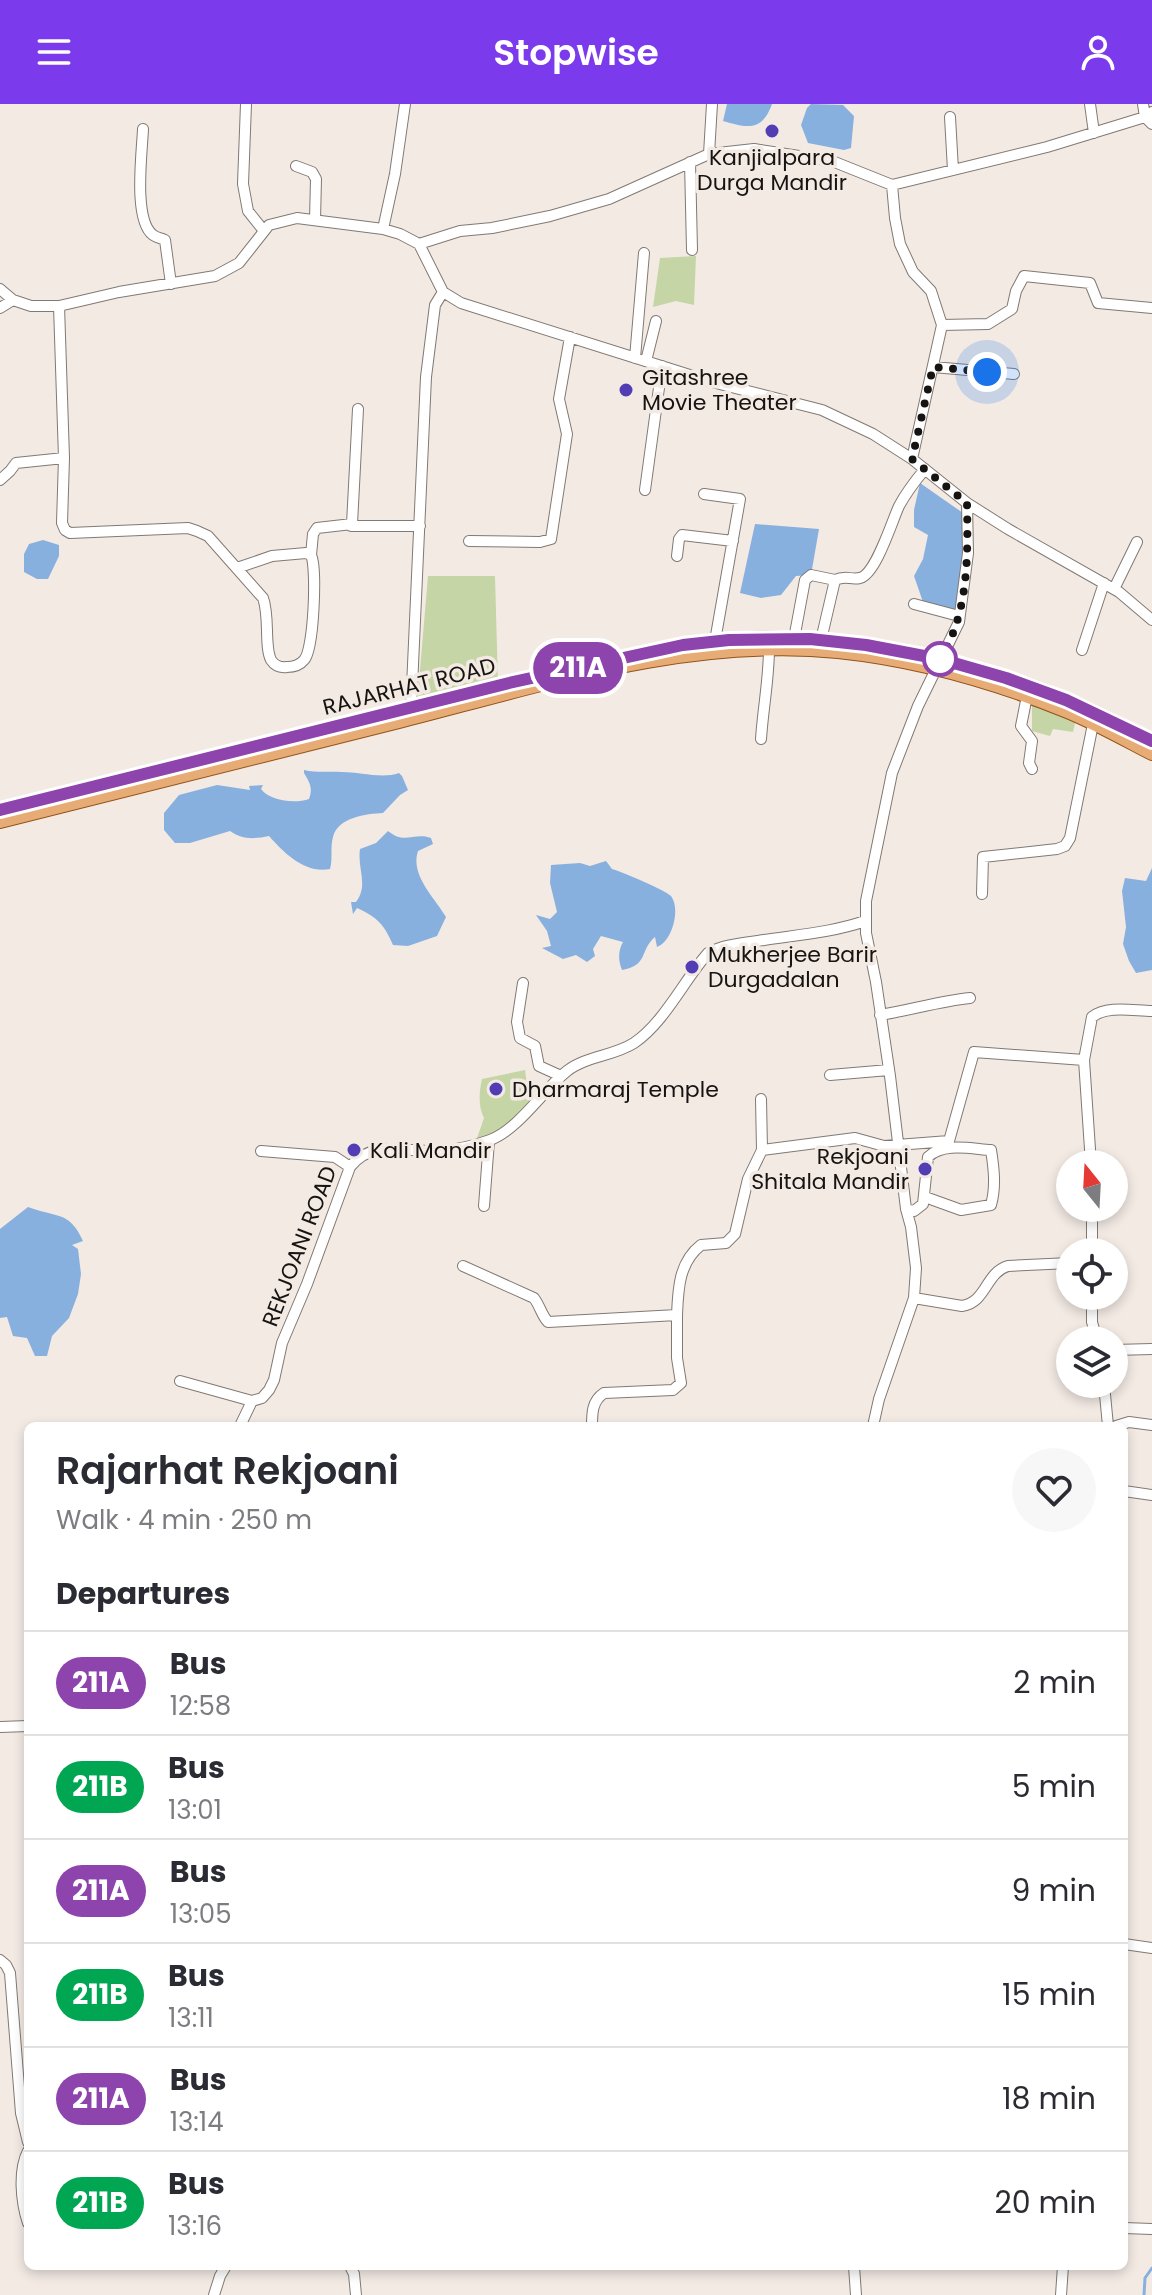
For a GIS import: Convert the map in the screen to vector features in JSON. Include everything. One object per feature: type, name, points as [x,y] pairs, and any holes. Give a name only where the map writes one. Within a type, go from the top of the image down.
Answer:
[{"type":"main road","name":"RAJARHAT ROAD","points":[[0,811],[509,683],[683,645],[715,641],[794,639],[866,645],[1006,678],[1066,700],[1152,741]]},
{"type":"main road","name":"RAJARHAT ROAD","points":[[0,821],[402,721],[474,700],[686,655],[769,648],[837,651],[938,664],[1068,711],[1152,753]]},
{"type":"street","points":[[246,104],[243,184],[248,211],[264,231]]},
{"type":"street","points":[[383,229],[405,104]]},
{"type":"street","points":[[709,154],[712,104]]},
{"type":"street","points":[[1090,104],[1094,133]]},
{"type":"street","points":[[419,244],[460,231],[550,216],[609,199],[709,154],[754,149],[832,161],[892,185],[1150,118],[1143,104]]},
{"type":"street","points":[[950,117],[953,170]]},
{"type":"street","points":[[143,129],[141,212],[153,235],[165,240],[171,284]]},
{"type":"street","points":[[690,162],[692,250]]},
{"type":"street","points":[[296,166],[312,172],[316,179],[315,220]]},
{"type":"street","points":[[892,185],[900,244],[913,272],[931,291],[942,325],[912,459]]},
{"type":"street","points":[[0,289],[13,300],[31,306],[59,306],[119,292],[215,276],[239,263],[269,225],[287,219],[383,229],[419,244],[443,292],[461,303],[712,382],[822,410],[873,434],[912,459],[967,503],[1109,586],[1152,620]]},
{"type":"street","points":[[640,359],[644,253]]},
{"type":"street","points":[[942,325],[988,324],[1012,309],[1024,276],[1090,283],[1098,303],[1152,308]]},
{"type":"street","points":[[411,709],[426,377],[435,305],[443,292]]},
{"type":"street","points":[[0,308],[13,300]]},
{"type":"street","points":[[59,306],[64,458],[62,523],[65,530],[70,533],[188,528],[208,536],[256,589],[267,609],[269,656],[273,664],[291,667],[302,663],[307,656],[313,622],[314,567],[311,555],[313,534],[317,528],[420,526]]},
{"type":"street","points":[[640,359],[656,321]]},
{"type":"street","points":[[469,541],[540,542],[551,539],[567,434],[559,399],[570,337]]},
{"type":"street","points":[[645,490],[662,366]]},
{"type":"street","points":[[933,367],[1014,374]]},
{"type":"street","points":[[351,526],[358,409]]},
{"type":"street","points":[[0,480],[16,463],[64,458]]},
{"type":"street","points":[[794,639],[805,580],[811,575],[835,580],[844,576],[860,578],[868,573],[900,504],[925,469]]},
{"type":"street","points":[[704,494],[740,499],[715,641]]},
{"type":"street","points":[[874,1422],[914,1298],[916,1268],[865,921],[866,901],[892,773],[902,743],[955,633],[968,553],[967,503]]},
{"type":"street","points":[[677,556],[682,535],[733,541]]},
{"type":"street","points":[[1082,650],[1109,586],[1137,542]]},
{"type":"street","points":[[237,568],[272,556],[311,555]]},
{"type":"street","points":[[821,640],[835,580]]},
{"type":"street","points":[[914,604],[959,616]]},
{"type":"street","points":[[761,739],[769,648]]},
{"type":"street","points":[[1027,696],[1021,726],[1032,741],[1029,763],[1032,769]]},
{"type":"street","points":[[982,894],[983,857],[1065,846],[1070,838],[1093,724]]},
{"type":"street","name":"REKJOANI ROAD","points":[[242,1422],[252,1401],[262,1398],[274,1380],[282,1343],[350,1167],[359,1155],[377,1150],[436,1151],[500,1136],[561,1076],[581,1063],[640,1038],[708,953],[717,948],[865,921]]},
{"type":"street","points":[[523,983],[517,1022],[520,1038],[535,1046],[539,1066],[561,1076]]},
{"type":"street","points":[[880,1015],[970,998]]},
{"type":"street","points":[[1090,1150],[1084,1060],[1092,1017],[1097,1012],[1108,1010],[1152,1011]]},
{"type":"street","points":[[762,1150],[855,1138],[884,1146],[949,1141],[974,1052],[1084,1060]]},
{"type":"street","points":[[830,1075],[889,1070]]},
{"type":"street","points":[[592,1422],[596,1400],[604,1393],[673,1390],[681,1383],[677,1358],[677,1315],[681,1274],[685,1262],[701,1245],[726,1243],[735,1234],[748,1179],[762,1150],[761,1099]]},
{"type":"street","points":[[484,1206],[489,1141]]},
{"type":"street","points":[[906,1209],[914,1211],[923,1204],[928,1157],[933,1152],[941,1149],[991,1150],[995,1172],[991,1205],[961,1210],[925,1197]]},
{"type":"street","points":[[261,1151],[335,1157],[350,1167]]},
{"type":"street","points":[[914,1298],[970,1305],[977,1300],[998,1269],[1056,1264]]},
{"type":"street","points":[[463,1266],[534,1298],[548,1322],[677,1315]]},
{"type":"street","points":[[1128,1350],[1152,1349]]},
{"type":"street","points":[[180,1381],[252,1401]]},
{"type":"street","points":[[1105,1398],[1108,1422]]},
{"type":"street","points":[[1128,1422],[1152,1425]]},
{"type":"street","points":[[1128,1492],[1152,1495]]},
{"type":"street","points":[[0,1727],[24,1726]]},
{"type":"street","points":[[1128,1945],[1152,1948]]},
{"type":"street","points":[[0,1960],[10,1973],[24,2125]]},
{"type":"street","points":[[24,2159],[24,2209]]},
{"type":"street","points":[[1128,2228],[1152,2229]]},
{"type":"street","points":[[214,2295],[224,2270]]},
{"type":"street","points":[[352,2270],[356,2295]]},
{"type":"street","points":[[854,2270],[856,2295]]},
{"type":"street","points":[[1061,2295],[1063,2270]]},
{"type":"green space","points":[[696,256],[694,305],[676,301],[653,307],[660,258]]},
{"type":"green space","points":[[428,576],[495,576],[498,684],[417,705]]},
{"type":"green space","points":[[1032,703],[1076,719],[1073,732],[1053,729],[1050,736],[1032,731]]},
{"type":"green space","points":[[525,1070],[527,1085],[544,1095],[500,1135],[475,1144],[484,1118],[480,1099],[482,1079]]},
{"type":"water","points":[[727,104],[772,104],[764,119],[753,126],[746,126],[723,121]]},
{"type":"water","points":[[811,104],[843,105],[854,116],[851,148],[844,150],[808,143],[801,125]]},
{"type":"water","points":[[920,483],[963,513],[966,526],[956,611],[923,602],[914,576],[923,559],[928,535],[914,527]]},
{"type":"water","points":[[755,524],[819,529],[811,575],[796,576],[781,595],[761,598],[740,593]]},
{"type":"water","points":[[43,540],[59,545],[59,556],[48,579],[37,579],[24,572],[24,554],[29,544]]},
{"type":"water","points":[[304,770],[378,775],[399,773],[408,790],[383,813],[354,818],[336,830],[330,869],[304,865],[288,855],[269,836],[249,838],[230,831],[190,843],[175,843],[164,830],[164,813],[179,795],[217,785],[250,790],[249,786],[263,785],[261,789],[276,799],[309,799],[310,786]]},
{"type":"water","points":[[388,831],[404,838],[431,838],[433,844],[418,851],[417,869],[424,886],[446,917],[437,936],[408,946],[393,945],[380,922],[370,915],[357,908],[353,914],[351,902],[356,902],[362,889],[360,849],[376,843]]},
{"type":"water","points":[[606,861],[612,869],[668,893],[674,902],[675,917],[667,939],[657,947],[655,937],[636,965],[622,970],[619,956],[623,942],[601,936],[593,949],[595,956],[587,962],[576,955],[563,959],[542,948],[551,946],[547,931],[536,915],[550,919],[557,912],[550,883],[551,865],[580,863],[590,866]]},
{"type":"water","points":[[1152,868],[1152,970],[1136,973],[1123,944],[1126,927],[1122,891],[1125,878],[1146,881]]},
{"type":"water","points":[[28,1207],[61,1216],[72,1224],[83,1241],[72,1245],[78,1249],[81,1274],[78,1294],[69,1318],[52,1336],[47,1356],[35,1356],[27,1338],[13,1336],[7,1317],[0,1318],[0,1229]]},
{"type":"waterway","points":[[1144,2295],[1145,2278],[1152,2268]]},
{"type":"bus line","name":"211A","points":[[0,810],[509,683],[683,645],[729,640],[810,639],[866,645],[940,659],[1066,700],[1152,741]]},
{"type":"place","name":"Kanjialpara Durga Mandir","points":[[772,131]]},
{"type":"place","name":"Gitashree Movie Theater","points":[[626,390]]},
{"type":"place","name":"Mukherjee Barir Durgadalan","points":[[692,967]]},
{"type":"place","name":"Dharmaraj Temple","points":[[496,1089]]},
{"type":"place","name":"Kali Mandir","points":[[354,1150]]},
{"type":"place","name":"Rekjoani Shitala Mandir","points":[[925,1169]]},
{"type":"route","points":[[940,659],[959,622],[968,553],[967,503],[912,459],[933,367],[987,372]]}]
